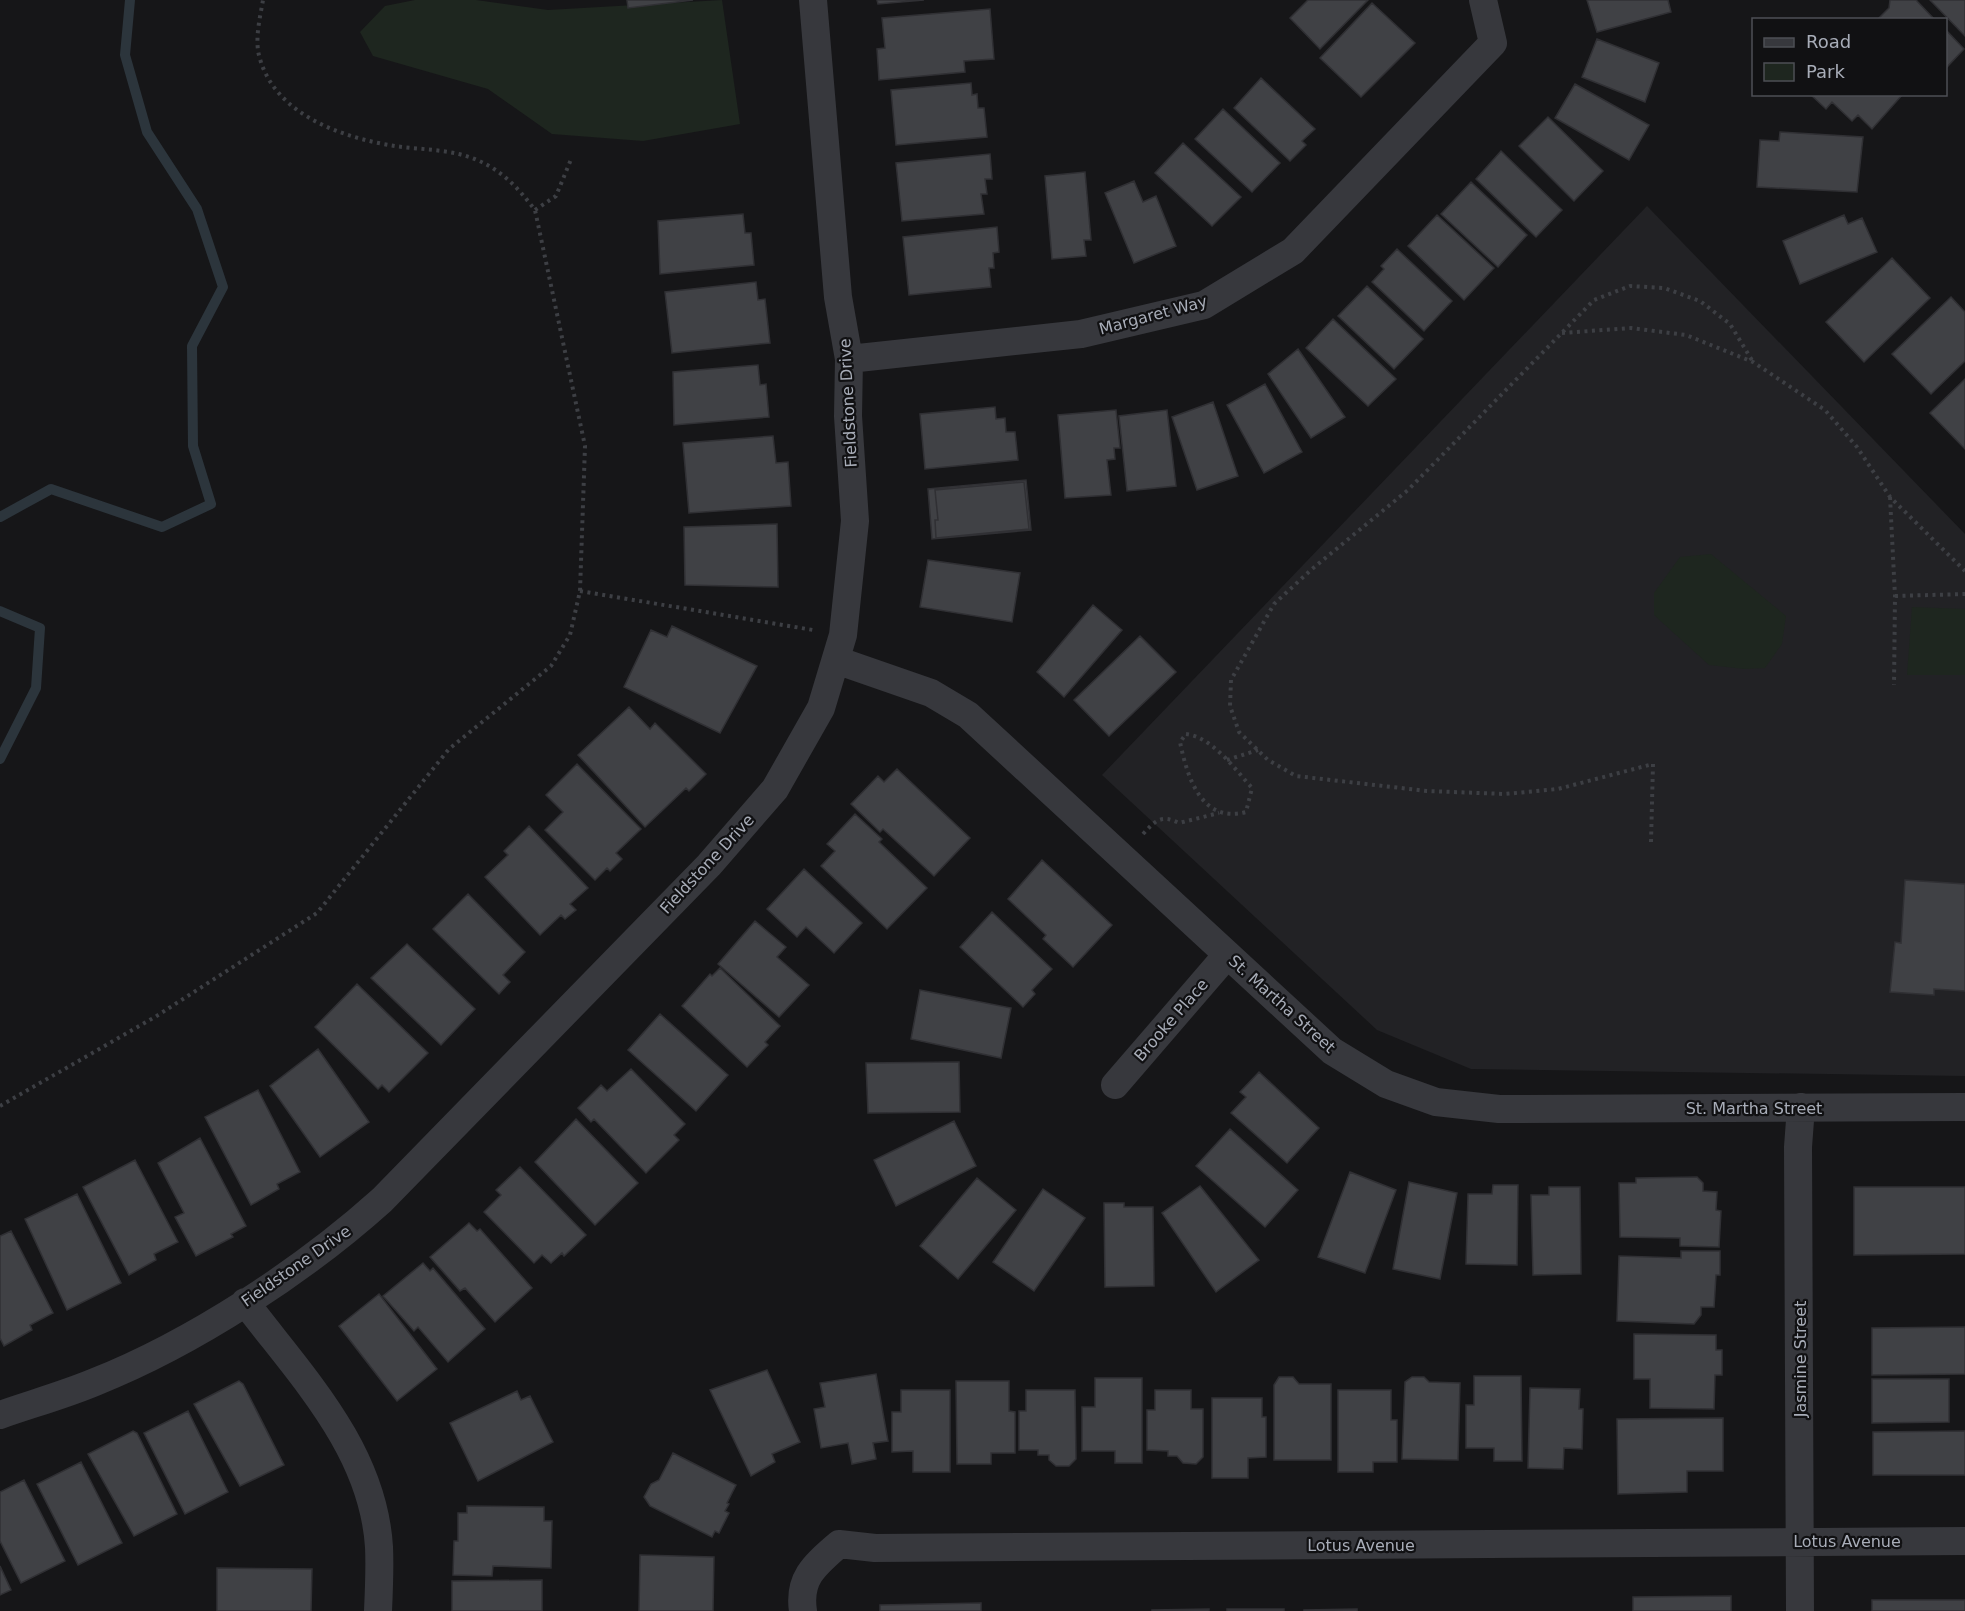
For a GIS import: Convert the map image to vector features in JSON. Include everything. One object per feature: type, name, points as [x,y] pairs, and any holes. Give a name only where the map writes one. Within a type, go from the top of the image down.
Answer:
[{"type":"street","name":"Fieldstone Drive","points":[[0,1414],[96,1382],[190,1335],[245,1302],[338,1240],[382,1200],[709,865],[775,789],[821,708],[839,647],[855,521],[848,416],[849,359],[838,297],[813,0]]},
{"type":"street","name":"Margaret Way","points":[[849,359],[1082,334],[1204,305],[1293,251],[1493,43],[1483,0]]},
{"type":"street","name":"St. Martha Street","points":[[839,647],[931,693],[968,715],[1332,1051],[1386,1084],[1436,1102],[1499,1109],[1965,1107]]},
{"type":"street","name":"Brooke Place","points":[[1115,1085],[1227,955]]},
{"type":"street","name":"Jasmine Street","points":[[1800,1611],[1798,1147],[1801,1107]]},
{"type":"street","points":[[245,1302],[338,1424],[358,1462],[372,1504],[379,1546],[378,1611]]},
{"type":"street","name":"Lotus Avenue","points":[[803,1611],[801,1593],[813,1566],[839,1544],[875,1548],[1965,1541]]},
{"type":"path","points":[[0,1106],[155,1017],[317,913],[448,749],[551,666],[570,635],[580,591],[585,446],[535,210],[511,179],[476,159],[447,152],[394,146],[357,138],[321,123],[294,108],[273,89],[259,58],[258,25],[264,0]]},
{"type":"path","points":[[535,210],[556,196],[572,157]]},
{"type":"path","points":[[1651,842],[1653,764],[1558,789],[1505,794],[1427,791],[1296,776],[1268,760],[1239,732],[1230,706],[1231,680],[1274,604],[1312,569],[1408,490],[1594,300],[1630,286],[1664,288],[1700,301],[1730,324],[1754,362]]},
{"type":"path","points":[[1561,333],[1631,328],[1686,335],[1754,362],[1825,410],[1857,447],[1890,497],[1965,571]]},
{"type":"path","points":[[1890,497],[1895,596],[1894,685]]},
{"type":"path","points":[[580,591],[839,647]]},
{"type":"path","points":[[1895,596],[1965,594]]},
{"type":"path","points":[[1186,734],[1196,735],[1227,761],[1252,788],[1246,812],[1232,816],[1219,813],[1201,799],[1185,768],[1180,742],[1186,734]]},
{"type":"path","points":[[1227,761],[1258,750]]},
{"type":"path","points":[[1141,837],[1156,819],[1168,817],[1179,823],[1219,813]]},
{"type":"shaded area","points":[[1647,206],[1965,534],[1965,1076],[1471,1069],[1377,1030],[1102,775]]},
{"type":"green space","points":[[415,0],[476,0],[548,10],[722,0],[740,124],[643,141],[552,134],[488,89],[373,56],[360,32],[385,6]]},
{"type":"green space","points":[[1711,554],[1786,616],[1782,644],[1765,668],[1744,669],[1709,665],[1654,615],[1654,593],[1680,557]]},
{"type":"green space","points":[[1912,607],[1965,609],[1965,675],[1907,675]]},
{"type":"building","points":[[627,0],[693,0],[628,8]]},
{"type":"building","points":[[877,0],[924,0],[878,4]]},
{"type":"building","points":[[1308,0],[1368,0],[1320,49],[1290,18]]},
{"type":"building","points":[[1587,0],[1668,0],[1671,12],[1597,32]]},
{"type":"building","points":[[1890,0],[1916,0],[1933,18],[1879,18],[1889,8]]},
{"type":"building","points":[[1930,0],[1965,0],[1965,36]]},
{"type":"building","points":[[1372,3],[1415,43],[1361,97],[1320,58]]},
{"type":"building","points":[[990,9],[994,59],[964,61],[965,72],[879,80],[877,49],[885,48],[882,18]]},
{"type":"building","points":[[1947,31],[1964,49],[1947,67]]},
{"type":"building","points":[[1597,39],[1659,63],[1645,102],[1582,77]]},
{"type":"building","points":[[1261,78],[1315,129],[1302,141],[1306,145],[1290,161],[1234,108]]},
{"type":"building","points":[[971,83],[972,95],[977,94],[978,108],[984,108],[987,137],[896,145],[891,90]]},
{"type":"building","points":[[1575,84],[1649,125],[1629,160],[1555,118]]},
{"type":"building","points":[[1812,96],[1901,96],[1872,129],[1858,115],[1852,121],[1832,102],[1826,109]]},
{"type":"building","points":[[1223,109],[1280,163],[1252,192],[1195,139]]},
{"type":"building","points":[[1548,117],[1603,171],[1574,201],[1519,146]]},
{"type":"building","points":[[1780,132],[1863,137],[1857,192],[1757,187],[1760,140],[1779,141]]},
{"type":"building","points":[[1183,143],[1241,197],[1212,226],[1155,173]]},
{"type":"building","points":[[1501,151],[1562,210],[1536,237],[1476,179]]},
{"type":"building","points":[[990,154],[992,179],[985,179],[987,194],[981,194],[984,214],[902,221],[896,163]]},
{"type":"building","points":[[1085,172],[1091,240],[1084,240],[1086,256],[1052,259],[1045,176]]},
{"type":"building","points":[[1134,181],[1143,202],[1156,196],[1176,246],[1134,263],[1105,193]]},
{"type":"building","points":[[1471,182],[1527,235],[1498,267],[1441,214]]},
{"type":"building","points":[[743,214],[745,233],[751,233],[754,265],[660,274],[658,221]]},
{"type":"building","points":[[1437,215],[1494,268],[1464,300],[1408,246]]},
{"type":"building","points":[[1844,215],[1848,224],[1862,218],[1877,252],[1800,284],[1783,241]]},
{"type":"building","points":[[997,227],[999,252],[993,253],[994,268],[989,268],[991,287],[909,295],[903,237]]},
{"type":"building","points":[[1397,249],[1452,301],[1424,331],[1372,282],[1384,269],[1381,266]]},
{"type":"building","points":[[1892,258],[1930,298],[1864,362],[1826,322]]},
{"type":"building","points":[[756,282],[758,300],[765,299],[770,343],[672,353],[665,292]]},
{"type":"building","points":[[1367,286],[1423,339],[1394,369],[1338,316]]},
{"type":"building","points":[[1951,297],[1965,312],[1965,361],[1931,394],[1892,354]]},
{"type":"building","points":[[1333,319],[1396,379],[1368,406],[1306,348]]},
{"type":"building","points":[[1298,349],[1345,417],[1311,438],[1268,374]]},
{"type":"building","points":[[758,365],[760,385],[766,384],[769,417],[674,425],[673,372]]},
{"type":"building","points":[[1965,379],[1965,449],[1930,413]]},
{"type":"building","points":[[1265,384],[1302,452],[1264,473],[1227,405]]},
{"type":"building","points":[[1213,402],[1238,476],[1197,490],[1172,417]]},
{"type":"building","points":[[995,407],[996,419],[1005,418],[1006,432],[1015,432],[1018,460],[925,469],[920,414]]},
{"type":"building","points":[[1116,410],[1120,448],[1114,448],[1115,459],[1107,460],[1111,495],[1065,498],[1058,415]]},
{"type":"building","points":[[1167,410],[1176,486],[1127,491],[1119,416]]},
{"type":"building","points":[[773,436],[776,463],[788,462],[791,506],[689,513],[683,443]]},
{"type":"building","points":[[1026,480],[1031,530],[932,539],[928,489]]},
{"type":"building","points":[[1024,482],[1029,529],[936,538],[935,520],[938,520],[935,490]]},
{"type":"building","points":[[777,524],[778,587],[685,585],[684,527]]},
{"type":"building","points":[[928,560],[1020,573],[1012,622],[920,607]]},
{"type":"building","points":[[1093,605],[1122,630],[1064,697],[1037,672]]},
{"type":"building","points":[[672,626],[757,666],[720,733],[624,687],[651,630],[667,637]]},
{"type":"building","points":[[1140,636],[1176,672],[1109,736],[1074,700]]},
{"type":"building","points":[[629,707],[650,729],[655,723],[706,774],[689,791],[686,788],[645,827],[578,755]]},
{"type":"building","points":[[577,764],[641,829],[616,853],[622,859],[610,871],[607,868],[595,880],[545,830],[563,812],[546,795]]},
{"type":"building","points":[[897,769],[970,838],[934,876],[883,829],[880,832],[851,804],[878,776],[884,782]]},
{"type":"building","points":[[855,814],[882,839],[879,842],[927,888],[887,929],[821,866],[835,851],[827,844]]},
{"type":"building","points":[[529,826],[588,888],[570,904],[576,910],[565,919],[561,915],[540,935],[485,877],[508,855],[504,851]]},
{"type":"building","points":[[1042,860],[1112,925],[1073,967],[1043,939],[1046,935],[1008,899]]},
{"type":"building","points":[[804,869],[862,923],[834,953],[806,927],[797,937],[767,909]]},
{"type":"building","points":[[1905,880],[1965,884],[1965,991],[1934,989],[1934,995],[1890,992],[1895,942],[1901,943]]},
{"type":"building","points":[[468,894],[525,952],[503,975],[510,982],[499,994],[433,929]]},
{"type":"building","points":[[992,912],[1052,969],[1032,990],[1035,994],[1023,1007],[960,947]]},
{"type":"building","points":[[755,921],[786,947],[777,957],[809,985],[779,1017],[718,964]]},
{"type":"building","points":[[407,944],[475,1009],[441,1045],[371,978]]},
{"type":"building","points":[[720,968],[780,1026],[765,1042],[768,1045],[747,1067],[682,1006],[710,974],[712,976]]},
{"type":"building","points":[[357,984],[428,1053],[389,1092],[382,1085],[378,1089],[315,1027]]},
{"type":"building","points":[[920,990],[1011,1008],[1001,1058],[911,1039]]},
{"type":"building","points":[[660,1014],[728,1075],[696,1111],[628,1050]]},
{"type":"building","points":[[318,1049],[369,1122],[320,1157],[270,1086]]},
{"type":"building","points":[[959,1062],[960,1112],[868,1113],[866,1063]]},
{"type":"building","points":[[631,1069],[685,1124],[674,1135],[679,1140],[646,1173],[594,1119],[591,1122],[578,1108],[601,1085],[607,1091]]},
{"type":"building","points":[[1259,1072],[1319,1128],[1287,1163],[1231,1113],[1246,1097],[1240,1092]]},
{"type":"building","points":[[258,1090],[300,1172],[277,1184],[279,1189],[251,1205],[205,1117]]},
{"type":"building","points":[[576,1119],[638,1183],[595,1225],[535,1162]]},
{"type":"building","points":[[954,1121],[976,1166],[896,1206],[874,1160]]},
{"type":"building","points":[[1230,1129],[1298,1190],[1265,1227],[1196,1166]]},
{"type":"building","points":[[200,1138],[246,1226],[231,1234],[233,1237],[196,1256],[175,1217],[184,1213],[158,1163]]},
{"type":"building","points":[[135,1160],[178,1242],[154,1254],[156,1260],[129,1275],[83,1187]]},
{"type":"building","points":[[520,1167],[586,1235],[564,1256],[562,1253],[551,1263],[542,1255],[534,1263],[484,1212],[501,1195],[496,1190]]},
{"type":"building","points":[[1350,1172],[1396,1190],[1365,1273],[1318,1257]]},
{"type":"building","points":[[1697,1177],[1703,1183],[1703,1191],[1717,1192],[1716,1210],[1721,1211],[1719,1247],[1680,1246],[1680,1238],[1620,1237],[1619,1183],[1636,1183],[1636,1178]]},
{"type":"building","points":[[977,1178],[1016,1210],[958,1279],[920,1246]]},
{"type":"building","points":[[1409,1182],[1457,1193],[1440,1279],[1393,1269]]},
{"type":"building","points":[[1493,1185],[1518,1185],[1517,1265],[1466,1264],[1468,1194],[1492,1194]]},
{"type":"building","points":[[1200,1186],[1259,1260],[1216,1292],[1162,1213]]},
{"type":"building","points":[[1549,1187],[1580,1187],[1581,1274],[1533,1275],[1531,1195],[1549,1195]]},
{"type":"building","points":[[1854,1187],[1965,1187],[1965,1254],[1854,1255]]},
{"type":"building","points":[[1043,1189],[1085,1218],[1034,1291],[993,1262]]},
{"type":"building","points":[[77,1194],[121,1283],[67,1310],[25,1219]]},
{"type":"building","points":[[1104,1203],[1124,1203],[1124,1207],[1153,1207],[1154,1286],[1105,1287]]},
{"type":"building","points":[[469,1223],[477,1231],[480,1229],[532,1288],[495,1322],[465,1288],[460,1291],[430,1257]]},
{"type":"building","points":[[11,1231],[53,1313],[30,1325],[32,1330],[4,1346],[0,1338],[0,1236]]},
{"type":"building","points":[[1681,1251],[1720,1251],[1720,1275],[1716,1275],[1714,1307],[1701,1307],[1701,1315],[1694,1324],[1617,1321],[1619,1256],[1681,1258]]},
{"type":"building","points":[[423,1263],[430,1271],[433,1268],[485,1329],[448,1362],[418,1327],[414,1331],[383,1296]]},
{"type":"building","points":[[379,1294],[437,1369],[397,1401],[339,1326]]},
{"type":"building","points":[[1965,1327],[1965,1374],[1872,1375],[1872,1328]]},
{"type":"building","points":[[1634,1334],[1716,1335],[1716,1350],[1722,1350],[1722,1375],[1715,1375],[1714,1409],[1650,1408],[1650,1379],[1634,1379]]},
{"type":"building","points":[[767,1370],[800,1442],[772,1454],[775,1462],[751,1476],[710,1390]]},
{"type":"building","points":[[876,1374],[888,1441],[873,1443],[876,1459],[852,1464],[848,1443],[821,1448],[814,1409],[825,1407],[820,1383]]},
{"type":"building","points":[[1474,1376],[1521,1376],[1522,1461],[1494,1461],[1494,1448],[1466,1448],[1466,1405],[1474,1405]]},
{"type":"building","points":[[1279,1377],[1293,1377],[1299,1384],[1331,1384],[1331,1460],[1274,1460],[1274,1385]]},
{"type":"building","points":[[1412,1377],[1424,1377],[1429,1382],[1460,1383],[1458,1460],[1402,1459],[1405,1382]]},
{"type":"building","points":[[1095,1378],[1142,1378],[1142,1463],[1115,1463],[1115,1451],[1082,1451],[1082,1407],[1095,1407]]},
{"type":"building","points":[[1872,1379],[1949,1379],[1949,1422],[1872,1423]]},
{"type":"building","points":[[239,1381],[243,1384],[284,1465],[240,1486],[194,1404]]},
{"type":"building","points":[[956,1381],[1009,1381],[1009,1411],[1015,1412],[1015,1453],[991,1453],[991,1464],[957,1464]]},
{"type":"building","points":[[1530,1388],[1580,1389],[1579,1409],[1583,1409],[1582,1449],[1564,1448],[1563,1469],[1528,1468]]},
{"type":"building","points":[[901,1390],[950,1390],[950,1472],[913,1472],[913,1451],[892,1452],[892,1412],[901,1412]]},
{"type":"building","points":[[1026,1390],[1075,1390],[1076,1459],[1069,1466],[1056,1466],[1049,1460],[1049,1455],[1038,1455],[1038,1450],[1019,1450],[1019,1411],[1026,1411]]},
{"type":"building","points":[[1155,1390],[1191,1390],[1191,1409],[1203,1409],[1203,1457],[1196,1464],[1183,1463],[1177,1456],[1168,1456],[1168,1451],[1147,1450],[1147,1410],[1155,1410]]},
{"type":"building","points":[[1338,1390],[1391,1390],[1391,1420],[1397,1420],[1397,1462],[1373,1462],[1373,1472],[1338,1472]]},
{"type":"building","points":[[517,1391],[521,1400],[530,1396],[553,1442],[478,1481],[450,1423]]},
{"type":"building","points":[[1212,1398],[1262,1398],[1262,1417],[1266,1417],[1266,1457],[1248,1458],[1248,1478],[1212,1478]]},
{"type":"building","points":[[188,1411],[228,1492],[185,1514],[144,1433]]},
{"type":"building","points":[[1723,1418],[1723,1471],[1687,1471],[1687,1492],[1618,1494],[1617,1419]]},
{"type":"building","points":[[133,1431],[137,1433],[177,1514],[134,1536],[88,1454]]},
{"type":"building","points":[[1965,1431],[1965,1475],[1873,1475],[1873,1432]]},
{"type":"building","points":[[673,1453],[736,1485],[725,1511],[729,1513],[719,1533],[715,1531],[712,1537],[650,1506],[644,1497],[651,1484],[659,1480]]},
{"type":"building","points":[[81,1462],[122,1543],[78,1565],[37,1484]]},
{"type":"building","points":[[24,1480],[65,1561],[21,1583],[0,1541],[0,1492]]},
{"type":"building","points":[[467,1506],[544,1507],[544,1521],[552,1521],[551,1568],[493,1566],[492,1576],[453,1575],[454,1541],[458,1541],[458,1513],[467,1513]]},
{"type":"building","points":[[640,1555],[714,1557],[713,1611],[639,1611]]},
{"type":"building","points":[[0,1566],[11,1590],[0,1595]]},
{"type":"building","points":[[217,1568],[312,1569],[311,1611],[217,1611]]},
{"type":"building","points":[[542,1580],[542,1611],[452,1611],[452,1581]]},
{"type":"building","points":[[1731,1596],[1731,1611],[1633,1611],[1633,1597]]},
{"type":"building","points":[[1872,1600],[1965,1600],[1965,1611],[1872,1611]]},
{"type":"building","points":[[981,1603],[981,1611],[880,1611],[880,1605]]},
{"type":"building","points":[[1209,1609],[1209,1611],[1152,1611],[1152,1610]]},
{"type":"building","points":[[1227,1609],[1284,1609],[1284,1611],[1227,1611]]},
{"type":"building","points":[[1357,1609],[1357,1611],[1304,1611],[1304,1610]]},
{"type":"waterway","points":[[0,517],[51,489],[162,527],[211,504],[193,446],[192,346],[223,287],[197,209],[147,132],[125,55],[130,0]]},
{"type":"waterway","points":[[0,611],[40,628],[36,688],[0,759]]}]
